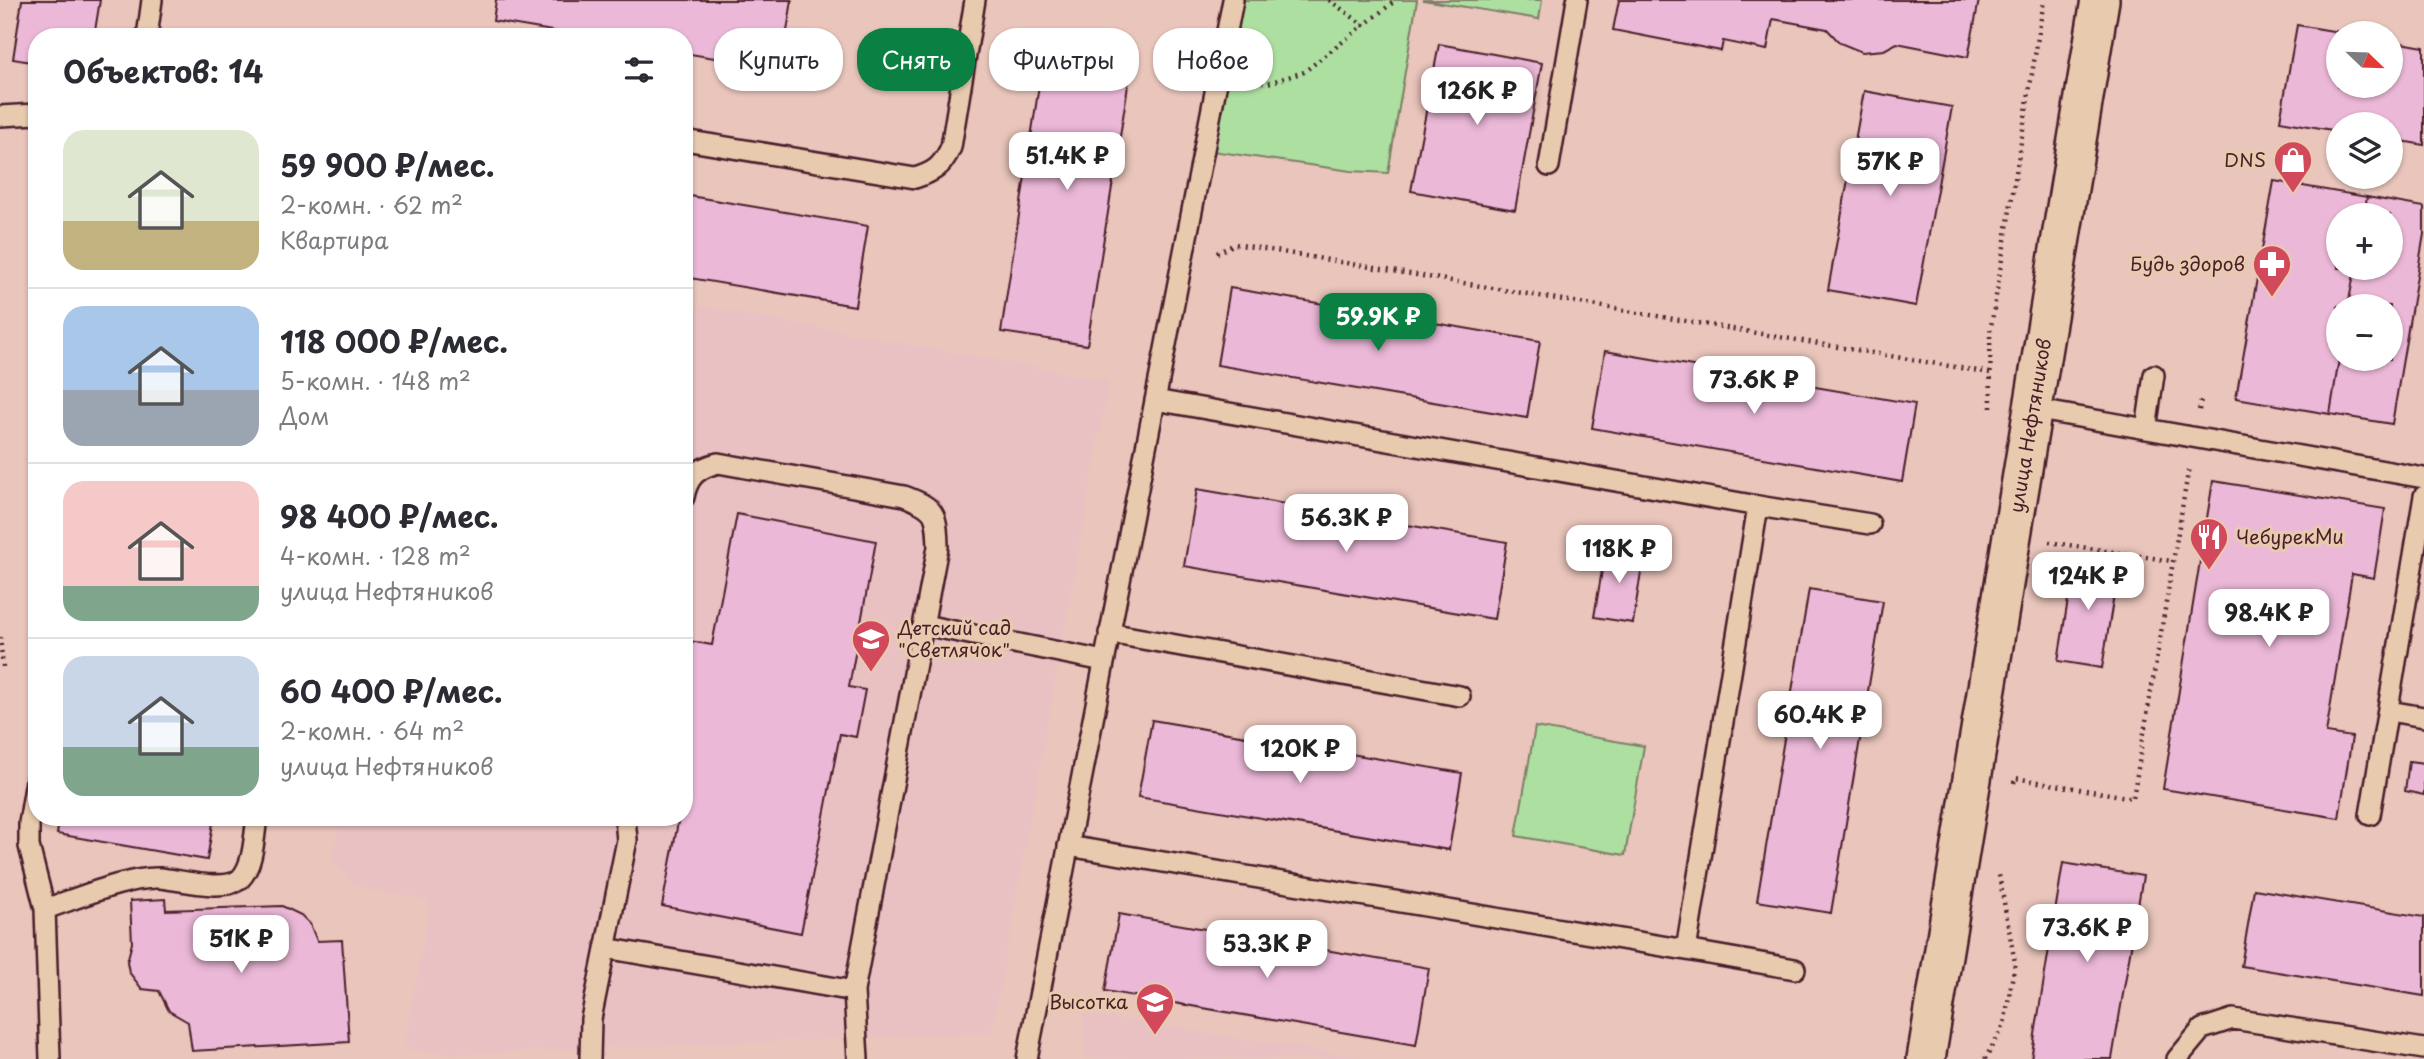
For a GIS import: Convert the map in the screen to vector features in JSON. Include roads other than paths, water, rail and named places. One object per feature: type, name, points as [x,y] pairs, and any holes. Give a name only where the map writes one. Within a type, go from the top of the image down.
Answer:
[{"type":"street","name":"улица Нефтяников","points":[[1926,1059],[2100,0]]},
{"type":"lane","points":[[148,28],[152,0]]},
{"type":"lane","points":[[693,141],[915,178],[935,171],[944,162],[951,147],[975,0]]},
{"type":"lane","points":[[1027,1059],[1233,0]]},
{"type":"lane","points":[[1549,166],[1577,0]]},
{"type":"lane","points":[[0,116],[28,114]]},
{"type":"lane","points":[[2146,429],[2154,375]]},
{"type":"lane","points":[[1155,400],[1870,524]]},
{"type":"lane","points":[[2034,409],[2424,478]]},
{"type":"lane","points":[[693,474],[702,466],[718,463],[904,496],[927,504],[937,521],[938,547],[854,991],[858,1059]]},
{"type":"lane","points":[[2370,815],[2424,496]]},
{"type":"lane","points":[[1686,950],[1758,506]]},
{"type":"lane","points":[[924,625],[1104,661]]},
{"type":"lane","points":[[1110,633],[1460,696]]},
{"type":"lane","points":[[2389,711],[2424,717]]},
{"type":"lane","points":[[29,826],[29,846],[45,909],[50,1059]]},
{"type":"lane","points":[[45,909],[134,881],[156,878],[224,885],[238,881],[248,869],[255,826]]},
{"type":"lane","points":[[590,1059],[591,1019],[626,840],[625,826]]},
{"type":"lane","points":[[1068,846],[1795,969]]},
{"type":"lane","points":[[605,948],[854,991]]},
{"type":"lane","points":[[2177,1059],[2202,1029],[2234,1020],[2374,1050],[2424,1049]]},
{"type":"place","name":"DNS","points":[[2293,194]]},
{"type":"place","name":"Будь здоров","points":[[2272,298]]},
{"type":"place","name":"ЧебурекМи","points":[[2209,571]]},
{"type":"place","name":"Детский сад \"Светлячок\"","points":[[871,673]]},
{"type":"place","name":"Высотка","points":[[1155,1036]]}]
